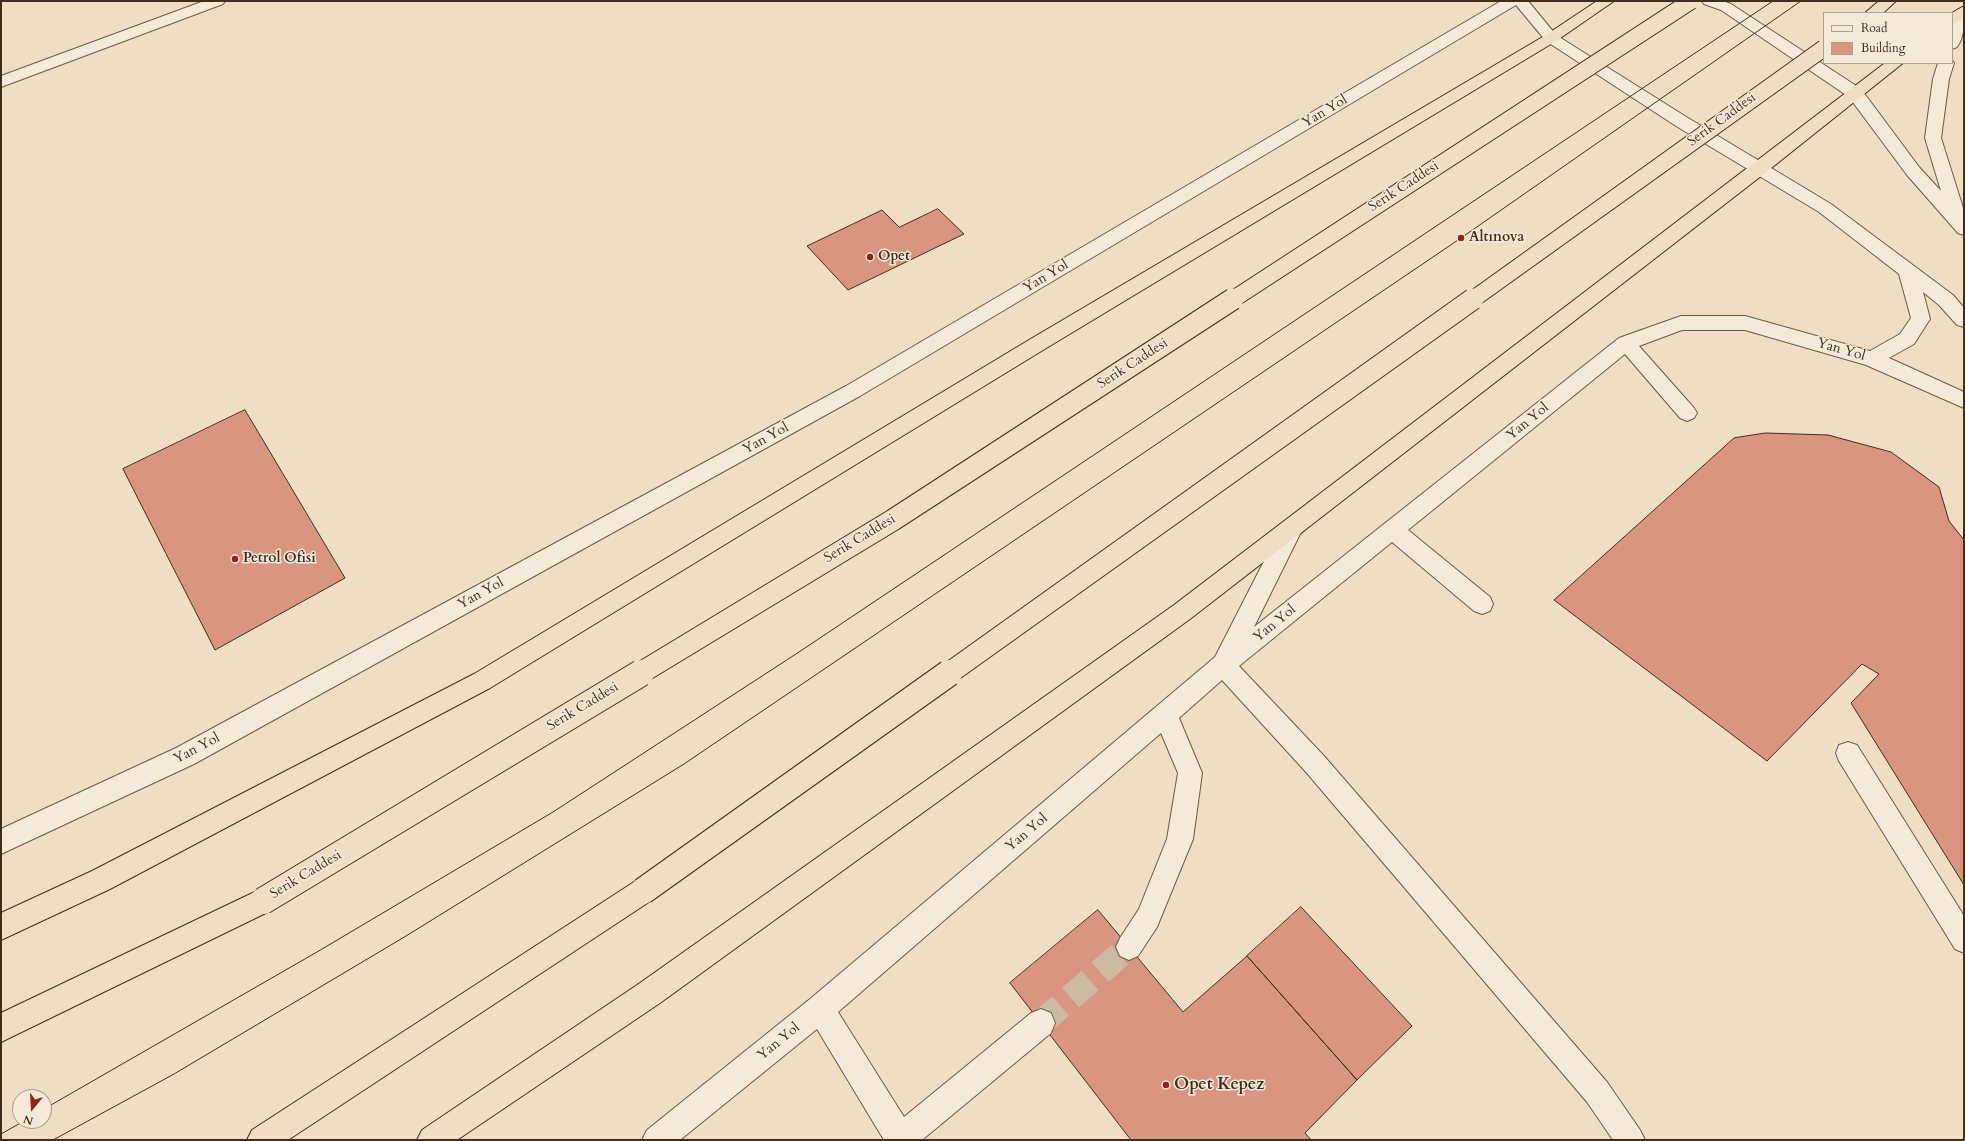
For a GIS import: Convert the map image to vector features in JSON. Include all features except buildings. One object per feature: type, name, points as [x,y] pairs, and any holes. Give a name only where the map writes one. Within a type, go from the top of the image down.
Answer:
[{"type":"highway","points":[[1,927],[102,880],[482,681],[1041,342],[1551,38],[1607,1]]},
{"type":"highway","name":"Serik Caddesi","points":[[1,1028],[264,901],[892,520],[1691,1]]},
{"type":"highway","points":[[1874,12],[1889,1]]},
{"type":"highway","name":"Serik Caddesi","points":[[262,1140],[643,891],[1823,49]]},
{"type":"highway","points":[[432,1140],[650,993],[1182,612],[1894,64]]},
{"type":"street","points":[[1,82],[218,1]]},
{"type":"street","name":"Yan Yol","points":[[1,842],[184,756],[853,391],[1512,1]]},
{"type":"street","points":[[1520,1],[1551,38],[1682,122],[1825,208],[1946,300],[1964,320]]},
{"type":"street","points":[[1709,1],[1726,7],[1855,93],[1913,171],[1961,226]]},
{"type":"street","points":[[1953,40],[1959,15]]},
{"type":"street","points":[[1946,64],[1941,79],[1934,138],[1961,226]]},
{"type":"street","points":[[1872,360],[1907,339],[1921,319],[1908,272]]},
{"type":"street","name":"Yan Yol","points":[[657,1140],[820,1009],[1223,665],[1626,343],[1682,323],[1745,323],[1872,360],[1964,400]]},
{"type":"street","points":[[1626,343],[1687,413]]},
{"type":"street","points":[[1292,528],[1223,665],[1315,764],[1597,1092],[1630,1140]]},
{"type":"street","points":[[1393,530],[1482,604]]},
{"type":"street","points":[[1129,947],[1148,918],[1180,839],[1190,773],[1166,714]]},
{"type":"street","points":[[1848,753],[1964,940]]},
{"type":"street","points":[[820,1009],[900,1139],[1041,1023]]},
{"type":"tunnel","points":[[1041,1023],[1129,947]]},
{"type":"tram line","points":[[52,1104],[317,952],[553,812],[799,652],[1773,1]]},
{"type":"tram line","points":[[53,1140],[174,1074],[406,936],[684,764],[1461,238],[1801,1]]},
{"type":"tram line","points":[[1,1134],[12,1128]]},
{"type":"place","name":"Altınova","points":[[1461,238]]},
{"type":"place","name":"Opet","points":[[870,257]]},
{"type":"place","name":"Petrol Ofisi","points":[[235,559]]},
{"type":"place","name":"Opet Kepez","points":[[1166,1085]]}]
